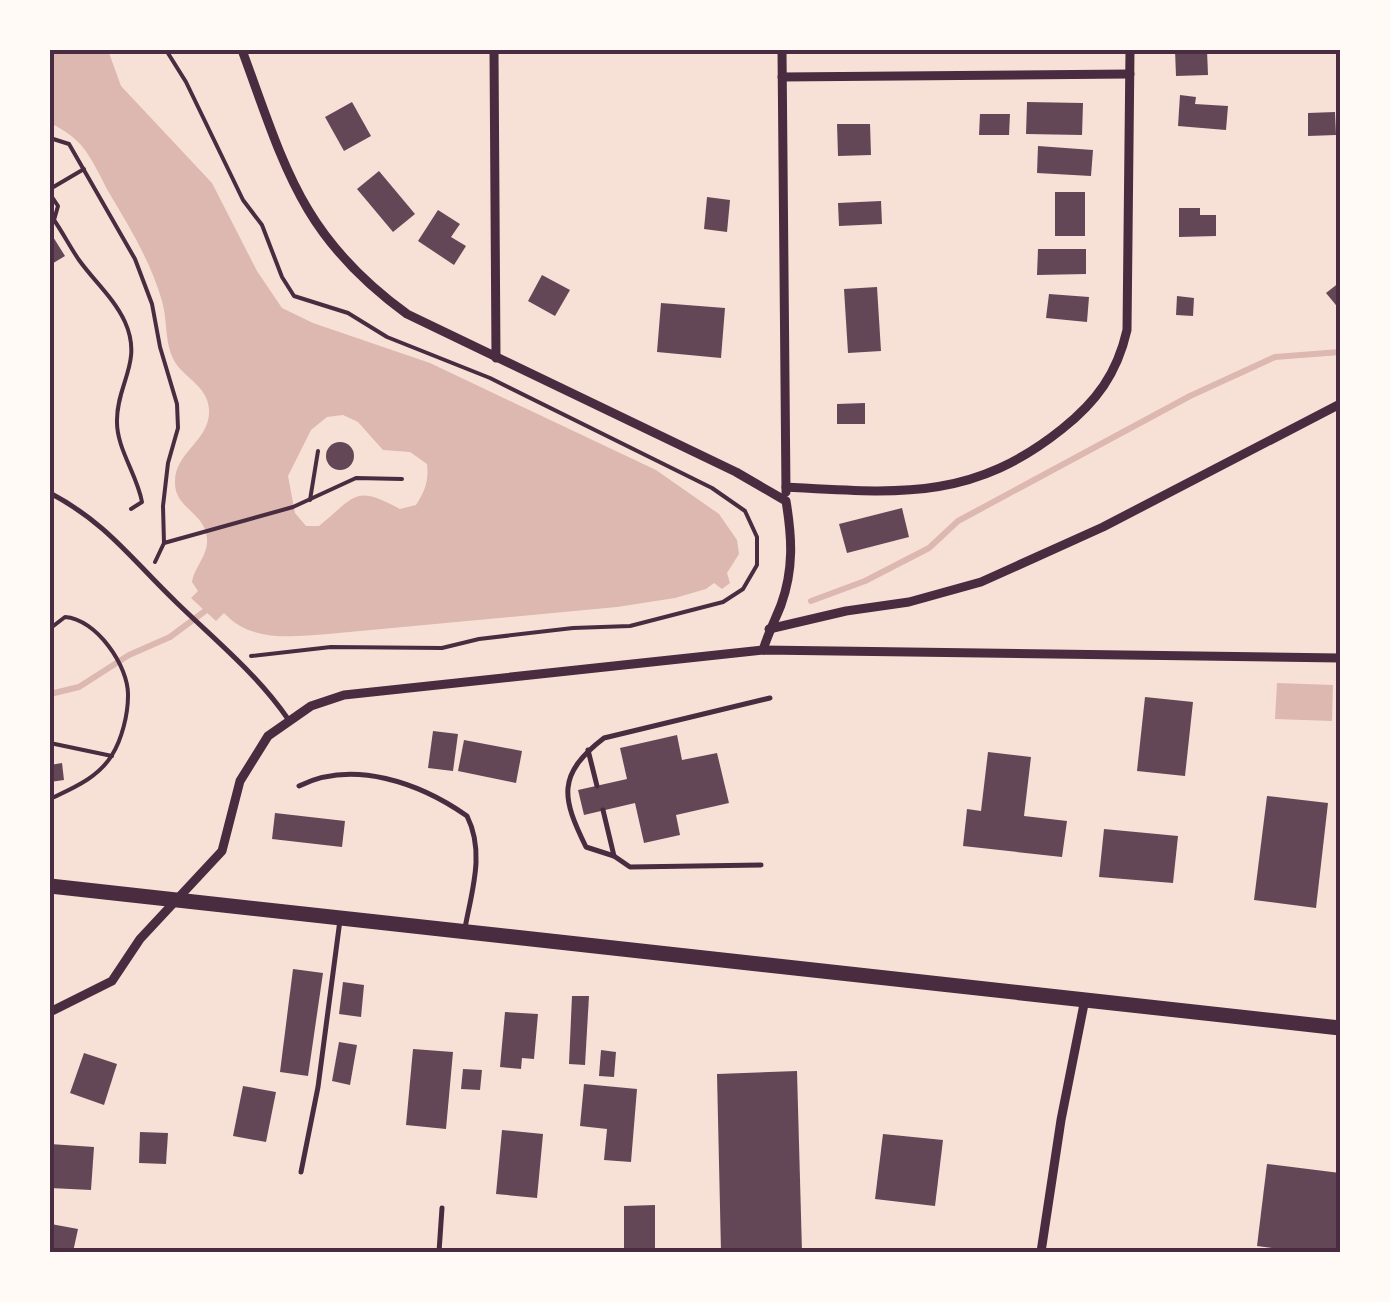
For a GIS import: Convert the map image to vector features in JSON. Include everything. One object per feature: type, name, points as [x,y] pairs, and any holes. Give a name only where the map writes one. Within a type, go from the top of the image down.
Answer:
[{"type":"main road","points":[[50,886],[1340,1028]]},
{"type":"street","points":[[242,50],[297,194],[318,229],[374,290],[407,314],[736,472],[786,500]]},
{"type":"street","points":[[494,50],[496,358]]},
{"type":"street","points":[[763,650],[780,608],[791,563],[792,540],[786,500],[782,50]]},
{"type":"street","points":[[786,487],[924,488],[979,478],[1005,468],[1046,441],[1095,400],[1121,355],[1127,330],[1130,50]]},
{"type":"street","points":[[782,77],[1130,74]]},
{"type":"street","points":[[769,629],[927,598],[981,582],[1103,527],[1340,404]]},
{"type":"street","points":[[50,1012],[112,980],[140,939],[222,852],[240,780],[268,736],[311,706],[378,689],[763,650],[1340,658]]},
{"type":"street","points":[[1041,1252],[1061,1120],[1086,998]]},
{"type":"lane","points":[[50,493],[110,532],[172,598],[265,686],[288,719]]},
{"type":"lane","points":[[761,864],[630,867],[614,856],[586,847],[568,811],[569,776],[588,750],[604,738],[770,698]]},
{"type":"lane","points":[[588,750],[598,786]]},
{"type":"lane","points":[[299,786],[328,774],[362,774],[396,782],[467,816],[476,837],[478,858],[465,930]]},
{"type":"lane","points":[[603,810],[614,856]]},
{"type":"lane","points":[[302,1172],[318,1086],[340,917]]},
{"type":"lane","points":[[439,1252],[442,1208]]},
{"type":"path","points":[[166,50],[186,82],[243,200],[262,225],[282,278],[294,296],[348,313],[388,337],[490,378],[712,488],[745,511],[757,537],[757,565],[743,589],[724,602],[630,626],[479,639],[442,648],[331,647],[236,658]]},
{"type":"path","points":[[50,138],[68,144],[134,259],[152,304],[177,404],[178,428],[168,463],[163,506],[164,544],[149,575]]},
{"type":"path","points":[[84,168],[50,192],[58,206],[54,220],[80,261],[104,288],[124,321],[131,342],[132,361],[116,424],[139,483],[142,502],[131,509]]},
{"type":"path","points":[[310,500],[318,451]]},
{"type":"path","points":[[164,544],[294,507],[356,478],[402,480]]},
{"type":"path","points":[[50,634],[51,627],[65,617],[77,618],[100,634],[112,650],[128,691],[124,722],[112,756],[86,782],[50,799]]},
{"type":"path","points":[[50,743],[112,756]]},
{"type":"shaded area","points":[[50,50],[108,50],[121,86],[212,183],[257,271],[282,308],[313,323],[430,363],[656,470],[719,514],[737,540],[739,554],[727,573],[730,583],[722,589],[714,583],[675,598],[617,607],[314,635],[259,633],[224,613],[216,621],[191,598],[198,591],[192,582],[207,539],[201,523],[179,498],[175,482],[181,462],[205,430],[207,400],[171,354],[164,307],[152,272],[92,161],[74,138],[50,123]],"holes":[[[343,415],[358,422],[383,450],[410,452],[427,464],[422,495],[416,505],[400,509],[373,497],[356,497],[319,526],[306,526],[295,513],[288,476],[311,430],[327,417]]]},
{"type":"shaded area","points":[[1277,683],[1333,685],[1332,721],[1275,719]]},
{"type":"building","points":[[1175,50],[1207,50],[1208,75],[1176,76]]},
{"type":"building","points":[[1180,95],[1196,97],[1195,104],[1228,106],[1226,130],[1178,126]]},
{"type":"building","points":[[352,102],[371,136],[344,151],[325,117]]},
{"type":"building","points":[[1027,102],[1083,103],[1082,135],[1026,134]]},
{"type":"building","points":[[1335,112],[1336,135],[1308,136],[1308,113]]},
{"type":"building","points":[[980,114],[1010,114],[1009,135],[979,135]]},
{"type":"building","points":[[837,124],[870,124],[871,155],[838,156]]},
{"type":"building","points":[[1038,146],[1093,150],[1091,176],[1037,173]]},
{"type":"building","points":[[379,171],[415,214],[393,232],[357,189]]},
{"type":"building","points":[[1055,192],[1085,192],[1085,236],[1055,236]]},
{"type":"building","points":[[707,197],[730,200],[727,232],[704,229]]},
{"type":"building","points":[[881,201],[882,224],[839,226],[838,203]]},
{"type":"building","points":[[1179,208],[1200,208],[1200,215],[1216,215],[1216,236],[1179,237]]},
{"type":"building","points":[[438,210],[460,224],[451,237],[466,246],[454,265],[418,241]]},
{"type":"building","points":[[50,232],[65,256],[50,265]]},
{"type":"building","points":[[1038,249],[1086,249],[1086,274],[1037,275]]},
{"type":"building","points":[[542,275],[570,290],[555,316],[528,301]]},
{"type":"building","points":[[1340,282],[1340,310],[1326,293]]},
{"type":"building","points":[[877,287],[881,351],[848,353],[844,289]]},
{"type":"building","points":[[1049,294],[1089,297],[1087,322],[1046,318]]},
{"type":"building","points":[[1177,296],[1194,298],[1193,316],[1176,315]]},
{"type":"building","points":[[661,303],[725,308],[721,358],[657,352]]},
{"type":"building","points":[[865,403],[865,424],[837,424],[837,404]]},
{"type":"building","points":[[340,442],[350,446],[354,456],[350,466],[340,470],[330,466],[326,456],[330,446]]},
{"type":"building","points":[[902,508],[909,537],[847,553],[839,524]]},
{"type":"building","points":[[1145,697],[1193,702],[1185,776],[1137,771]]},
{"type":"building","points":[[433,731],[458,734],[453,771],[428,768]]},
{"type":"building","points":[[677,735],[682,760],[717,753],[729,803],[676,815],[680,835],[644,843],[635,803],[584,815],[578,790],[627,779],[620,748]]},
{"type":"building","points":[[464,740],[522,751],[516,783],[458,771]]},
{"type":"building","points":[[988,752],[1031,757],[1024,816],[1067,821],[1062,857],[963,846],[967,809],[981,811]]},
{"type":"building","points":[[62,763],[64,780],[50,782],[50,765]]},
{"type":"building","points":[[1267,796],[1328,803],[1316,908],[1254,900]]},
{"type":"building","points":[[275,813],[345,821],[342,847],[272,839]]},
{"type":"building","points":[[1104,829],[1178,836],[1173,883],[1099,877]]},
{"type":"building","points":[[293,969],[323,973],[308,1076],[280,1072]]},
{"type":"building","points":[[343,982],[364,985],[361,1017],[339,1014]]},
{"type":"building","points":[[572,996],[589,996],[585,1065],[569,1064]]},
{"type":"building","points":[[505,1012],[538,1014],[534,1059],[522,1058],[521,1069],[500,1067]]},
{"type":"building","points":[[339,1042],[357,1045],[350,1085],[332,1081]]},
{"type":"building","points":[[413,1049],[453,1052],[446,1129],[406,1125]]},
{"type":"building","points":[[601,1050],[616,1052],[614,1077],[599,1076]]},
{"type":"building","points":[[84,1053],[117,1064],[104,1105],[70,1093]]},
{"type":"building","points":[[463,1069],[482,1070],[480,1090],[461,1089]]},
{"type":"building","points":[[797,1071],[802,1252],[721,1252],[717,1074]]},
{"type":"building","points":[[584,1084],[637,1089],[631,1162],[604,1160],[607,1129],[580,1126]]},
{"type":"building","points":[[243,1086],[276,1092],[266,1142],[233,1136]]},
{"type":"building","points":[[502,1130],[543,1134],[537,1198],[496,1194]]},
{"type":"building","points":[[140,1132],[168,1133],[166,1164],[139,1163]]},
{"type":"building","points":[[883,1134],[943,1140],[935,1206],[875,1199]]},
{"type":"building","points":[[50,1144],[94,1147],[91,1190],[50,1188]]},
{"type":"building","points":[[1267,1164],[1340,1173],[1340,1252],[1257,1246]]},
{"type":"building","points":[[655,1205],[655,1252],[624,1252],[624,1206]]},
{"type":"building","points":[[51,1224],[78,1229],[73,1252],[50,1252]]},
{"type":"waterway","points":[[811,601],[865,581],[929,548],[958,521],[1190,396],[1275,357],[1340,352]]},
{"type":"waterway","points":[[50,694],[79,687],[129,655],[170,637],[205,611]]}]
